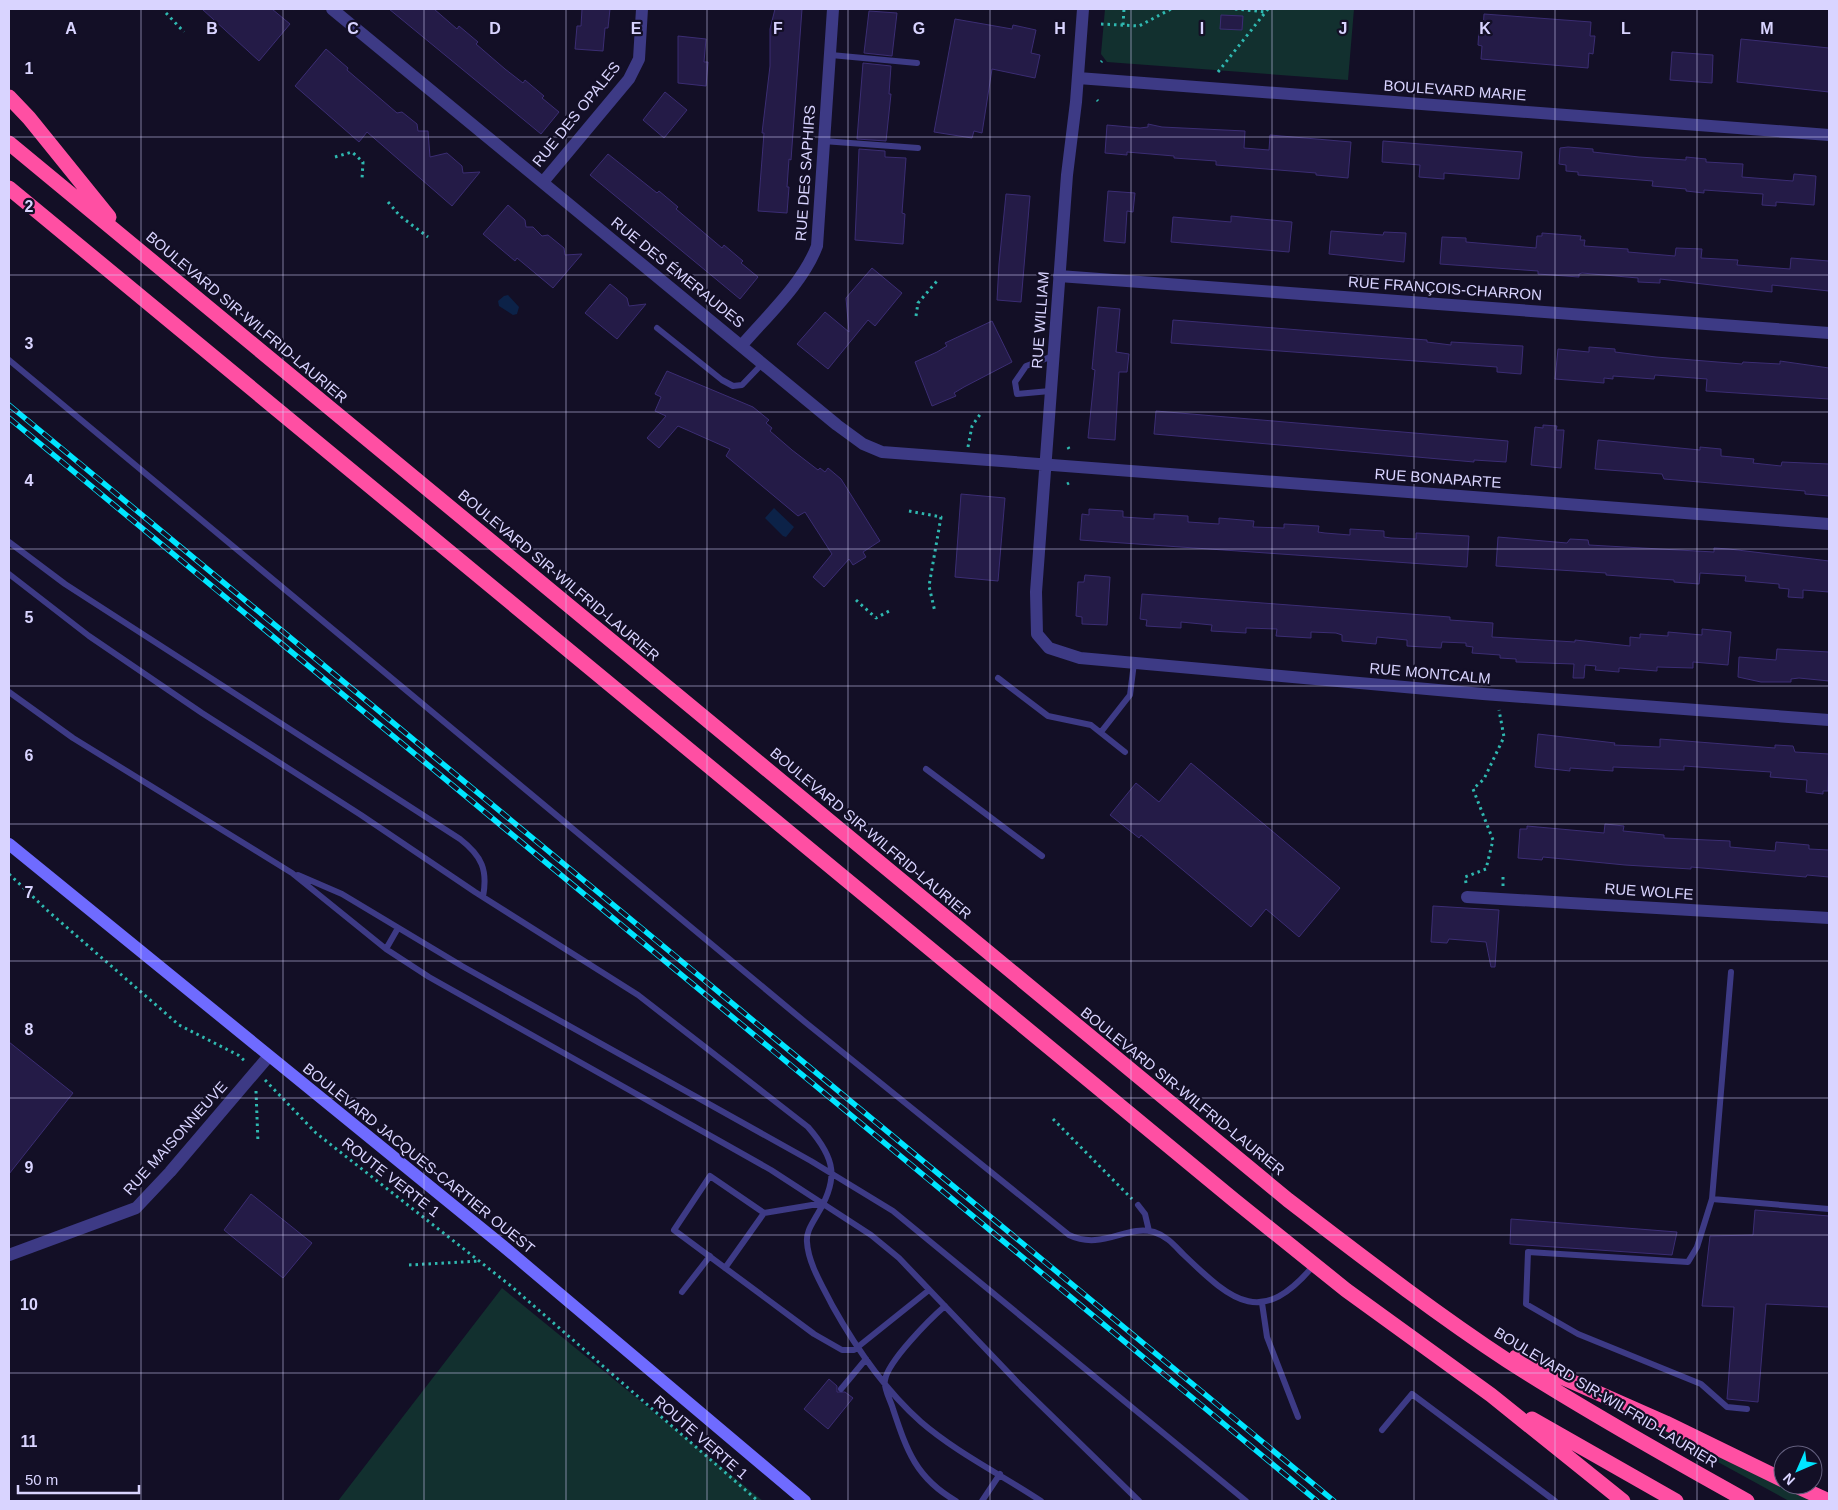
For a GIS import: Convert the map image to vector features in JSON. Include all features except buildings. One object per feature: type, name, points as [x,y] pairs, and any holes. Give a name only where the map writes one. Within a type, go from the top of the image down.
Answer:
[{"type":"highway","points":[[9,97],[29,118],[128,242]]},
{"type":"highway","name":"BOULEVARD SIR-WILFRID-LAURIER","points":[[9,143],[1240,1161],[1378,1268],[1476,1339],[1589,1411],[1747,1501]]},
{"type":"highway","points":[[9,188],[1314,1265],[1491,1395],[1623,1501]]},
{"type":"highway","points":[[1476,1339],[1666,1423],[1773,1475]]},
{"type":"highway","points":[[1491,1395],[1676,1501]]},
{"type":"highway","points":[[1816,1495],[1829,1501]]},
{"type":"main road","name":"BOULEVARD JACQUES-CARTIER OUEST","points":[[9,844],[268,1057],[503,1246],[805,1501]]},
{"type":"street","name":"RUE DES ÉMERAUDES","points":[[332,9],[862,444],[882,452],[1044,465]]},
{"type":"street","name":"RUE DES OPALES","points":[[543,182],[629,79],[638,59],[642,9]]},
{"type":"street","name":"RUE DES SAPHIRS","points":[[742,345],[812,260],[817,246],[834,9]]},
{"type":"street","name":"RUE WILLIAM","points":[[1037,634],[1036,592],[1044,465],[1083,9]]},
{"type":"street","name":"BOULEVARD MARIE","points":[[1078,78],[1829,135]]},
{"type":"street","name":"RUE FRANÇOIS-CHARRON","points":[[1059,276],[1829,333]]},
{"type":"street","name":"RUE BONAPARTE","points":[[1044,465],[1829,524]]},
{"type":"street","name":"RUE MONTCALM","points":[[1037,634],[1050,648],[1073,657],[1483,694],[1829,720]]},
{"type":"street","name":"RUE WOLFE","points":[[1467,896],[1829,918]]},
{"type":"street","name":"RUE MAISONNEUVE","points":[[9,1255],[136,1208],[170,1172],[268,1057]]},
{"type":"lane","points":[[831,55],[917,63]]},
{"type":"lane","points":[[824,141],[918,148]]},
{"type":"lane","points":[[657,328],[722,380],[733,386],[742,385],[763,363]]},
{"type":"lane","points":[[1050,391],[1017,394],[1015,382],[1026,366],[1053,356]]},
{"type":"lane","points":[[9,360],[797,1016],[1069,1235],[1077,1239],[1092,1241],[1150,1231],[1172,1242],[1225,1292],[1250,1303],[1262,1303],[1289,1292],[1314,1265]]},
{"type":"lane","points":[[9,542],[73,589],[460,839],[475,852],[482,863],[486,874],[483,897]]},
{"type":"lane","points":[[9,574],[89,636],[483,897],[638,995],[808,1127],[827,1156],[832,1173],[831,1189],[807,1234],[808,1253],[829,1300],[858,1347],[884,1382],[922,1423],[1041,1501]]},
{"type":"lane","points":[[1101,732],[1130,695],[1134,663]]},
{"type":"lane","points":[[998,678],[1048,716],[1091,725],[1125,752]]},
{"type":"lane","points":[[9,692],[73,738],[292,873],[386,948],[494,1015],[771,1170],[824,1203],[886,1247],[1021,1386],[1139,1501]]},
{"type":"lane","points":[[926,769],[1042,856]]},
{"type":"lane","points":[[292,873],[342,894],[594,1042],[832,1173],[898,1215],[1246,1501]]},
{"type":"lane","points":[[386,948],[398,928]]},
{"type":"lane","points":[[1731,972],[1712,1199],[1697,1247],[1688,1262],[1528,1252],[1526,1304],[1578,1334],[1701,1384],[1727,1407],[1747,1409]]},
{"type":"lane","points":[[824,1203],[764,1213],[710,1176],[674,1230],[814,1334],[847,1352],[858,1347],[929,1290]]},
{"type":"lane","points":[[1712,1199],[1829,1209]]},
{"type":"lane","points":[[1138,1205],[1145,1214],[1150,1231]]},
{"type":"lane","points":[[725,1268],[764,1213]]},
{"type":"lane","points":[[682,1292],[710,1256]]},
{"type":"lane","points":[[1262,1303],[1266,1337],[1298,1416]]},
{"type":"lane","points":[[945,1306],[918,1333],[888,1370],[884,1382],[902,1436],[915,1464],[934,1486],[956,1501]]},
{"type":"lane","points":[[841,1389],[866,1359]]},
{"type":"lane","points":[[1382,1430],[1412,1394],[1554,1501]]},
{"type":"lane","points":[[982,1501],[1000,1474]]},
{"type":"path","points":[[1123,25],[1124,9]]},
{"type":"path","points":[[1101,24],[1139,26],[1171,9]]},
{"type":"path","points":[[1235,9],[1267,10]]},
{"type":"path","points":[[1218,72],[1267,10]]},
{"type":"path","points":[[166,13],[184,32]]},
{"type":"path","points":[[335,157],[352,152],[363,162],[362,179]]},
{"type":"path","points":[[388,202],[400,216],[428,237]]},
{"type":"path","points":[[916,316],[918,303],[936,281]]},
{"type":"path","points":[[967,459],[972,426],[981,413]]},
{"type":"path","points":[[909,511],[941,517],[930,586],[935,612]]},
{"type":"path","points":[[856,600],[876,618],[891,610]]},
{"type":"path","points":[[1467,896],[1465,876],[1486,869],[1493,840],[1473,789],[1484,779],[1504,737],[1499,710]]},
{"type":"path","name":"ROUTE VERTE 1","points":[[9,874],[48,912],[179,1025],[238,1056],[316,1133],[512,1286],[758,1501]]},
{"type":"path","points":[[256,1072],[258,1143]]},
{"type":"path","points":[[1054,1119],[1138,1205]]},
{"type":"path","points":[[409,1265],[480,1261]]},
{"type":"green space","points":[[1105,9],[1354,9],[1348,80],[1107,62],[1101,54]]},
{"type":"green space","points":[[502,1288],[763,1501],[338,1501]]},
{"type":"green space","points":[[1666,1431],[1773,1482],[1773,1492],[1665,1433]]},
{"type":"green space","points":[[1778,1495],[1800,1495],[1813,1501],[1789,1501]]},
{"type":"water","points":[[508,295],[519,307],[517,314],[513,315],[499,306],[498,301]]},
{"type":"water","points":[[774,508],[794,527],[786,537],[765,518]]},
{"type":"railway","points":[[9,405],[1334,1501]]},
{"type":"railway","points":[[9,418],[1317,1501]]}]
